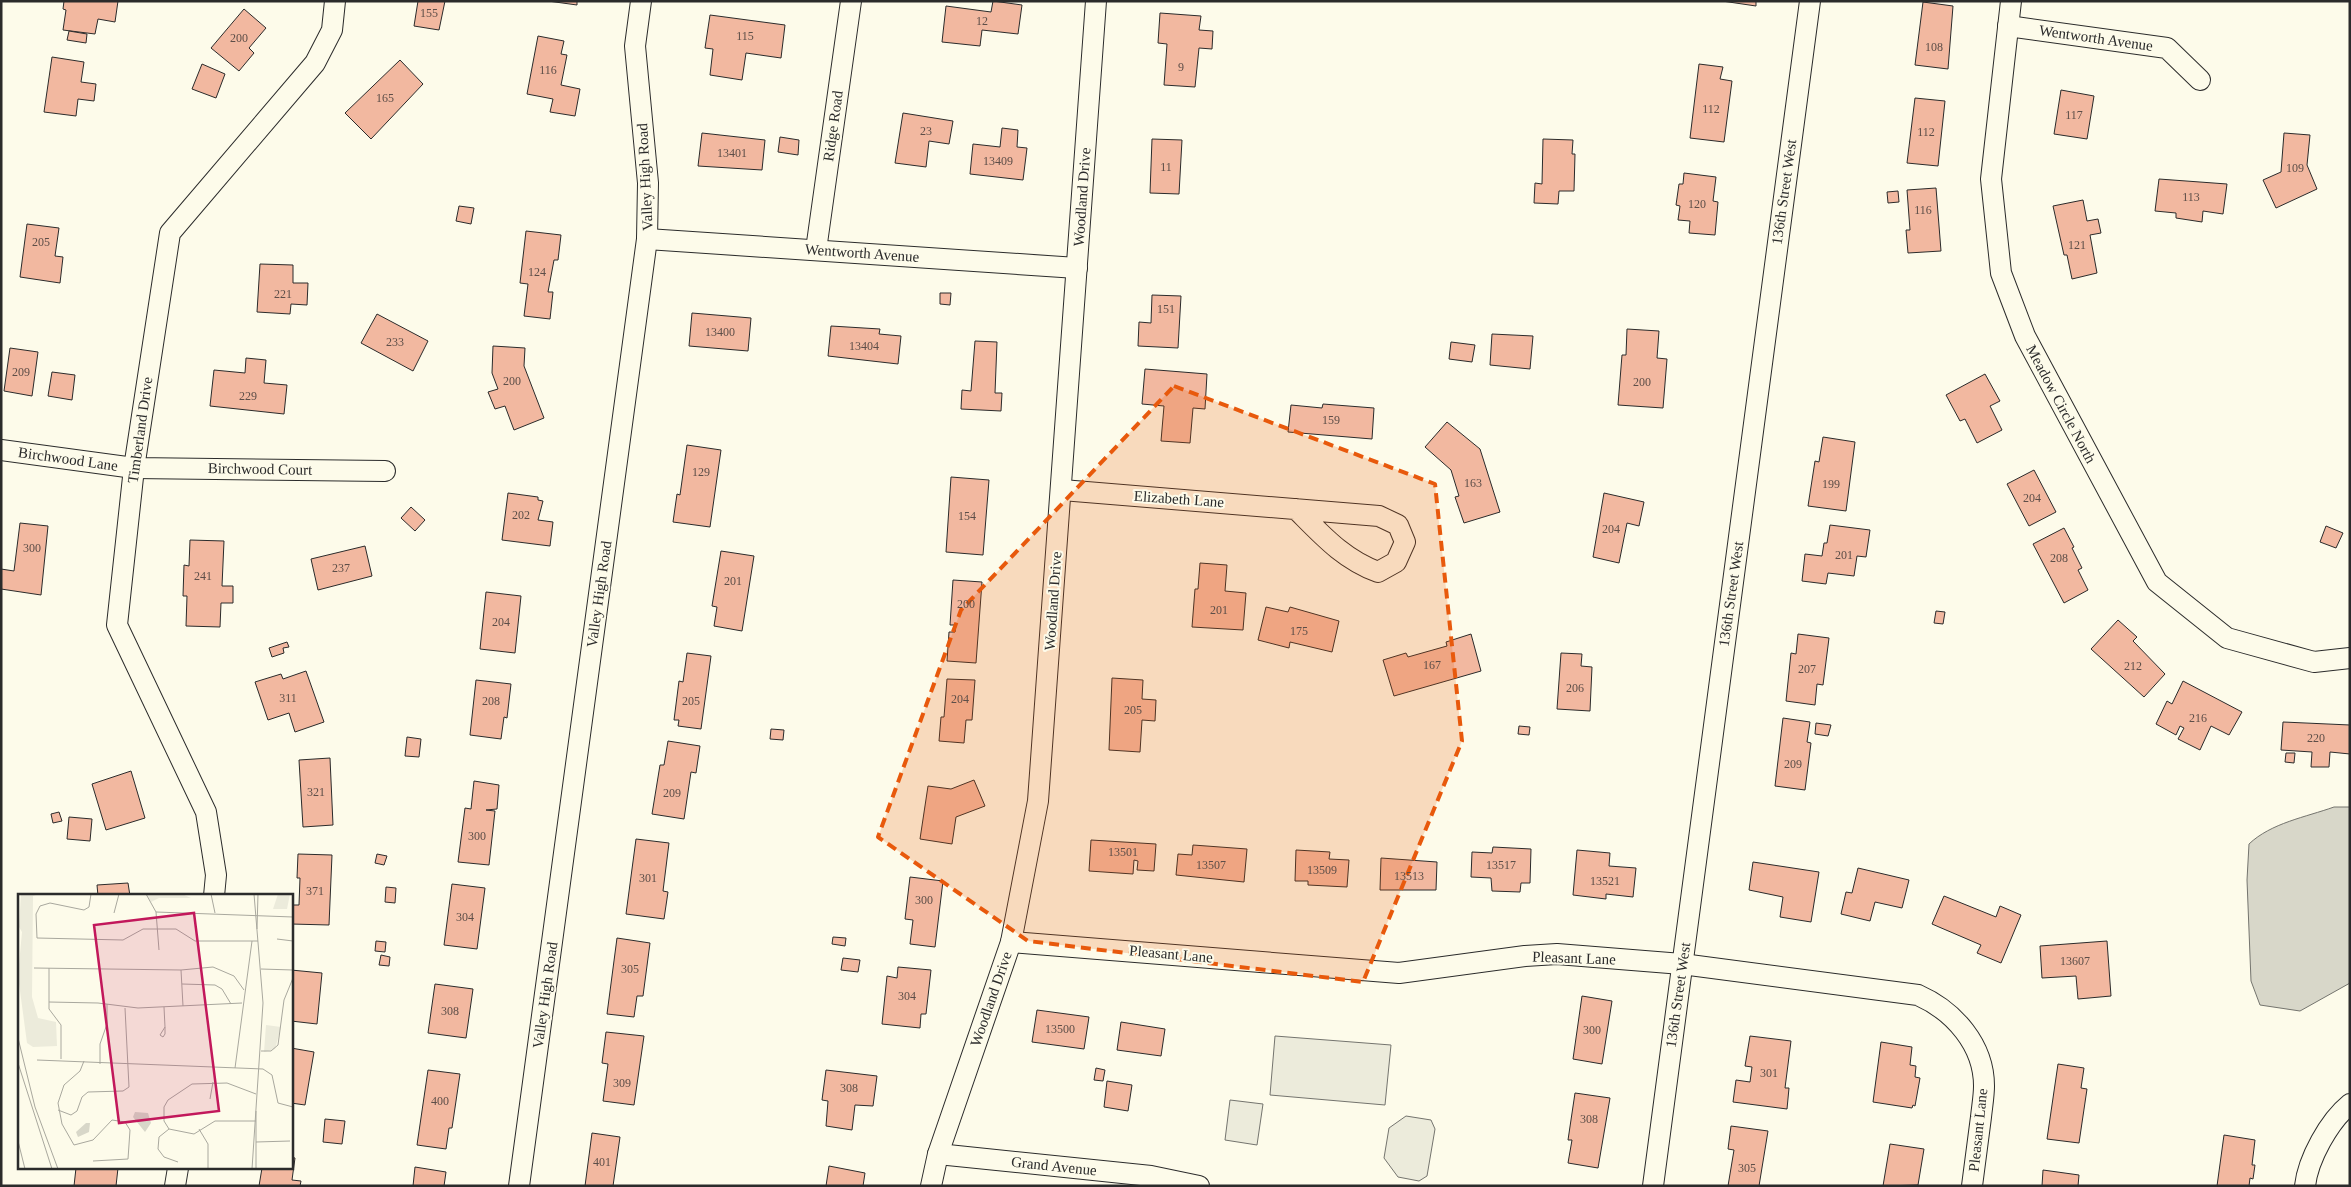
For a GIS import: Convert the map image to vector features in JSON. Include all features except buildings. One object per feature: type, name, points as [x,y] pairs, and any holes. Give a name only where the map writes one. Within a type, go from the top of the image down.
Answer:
[{"type":"street","name":"Timberland Drive","points":[[214,894],[216,875],[206,812],[117,625],[134,468],[170,233],[314,63],[332,30],[335,1]]},
{"type":"street","name":"Valley High Road","points":[[519,1186],[647,239],[648,183],[635,46],[641,1]]},
{"type":"street","name":"Ridge Road","points":[[816,250],[850,1]]},
{"type":"street","name":"Woodland Drive","points":[[931,1186],[938,1154],[1011,942],[1038,801],[1096,1]]},
{"type":"street","name":"136th Street West","points":[[1653,1186],[1810,1]]},
{"type":"street","name":"Meadow Circle North","points":[[2011,1],[1992,179],[2001,273],[2025,336],[2157,582],[2227,638],[2314,662],[2350,658]]},
{"type":"street","name":"Wentworth Avenue","points":[[2008,26],[2168,48],[2200,80]]},
{"type":"street","name":"Wentworth Avenue","points":[[647,239],[1077,268]]},
{"type":"street","name":"Birchwood Lane","points":[[1,450],[134,468]]},
{"type":"street","name":"Birchwood Court","points":[[134,468],[385,471]]},
{"type":"street","name":"Elizabeth Lane","points":[[1062,490],[1296,508],[1379,516],[1398,525],[1405,542],[1396,562],[1378,572],[1358,565],[1334,547],[1296,508]]},
{"type":"street","name":"Pleasant Lane","points":[[1011,942],[1399,972],[1525,956],[1557,954],[1682,964],[1918,995],[1945,1010],[1961,1025],[1971,1040],[1982,1071],[1984,1086],[1972,1186]]},
{"type":"street","points":[[2305,1186],[2306,1176],[2322,1138],[2350,1104]]},
{"type":"street","name":"Grand Avenue","points":[[938,1154],[1151,1176],[1199,1186]]},
{"type":"street","points":[[175,1186],[178,1170]]},
{"type":"highlighted area","points":[[1174,386],[1435,484],[1462,741],[1363,982],[1028,941],[878,837],[961,610]]},
{"type":"shaded area","points":[[2334,807],[2350,807],[2350,983],[2300,1011],[2260,1005],[2251,981],[2247,880],[2249,844],[2278,826]]},
{"type":"shaded area","points":[[1275,1036],[1391,1045],[1385,1105],[1270,1095]]},
{"type":"shaded area","points":[[1230,1100],[1263,1104],[1257,1145],[1225,1140]]},
{"type":"shaded area","points":[[1406,1116],[1431,1120],[1435,1129],[1427,1176],[1419,1181],[1398,1177],[1384,1158],[1389,1128]]}]
